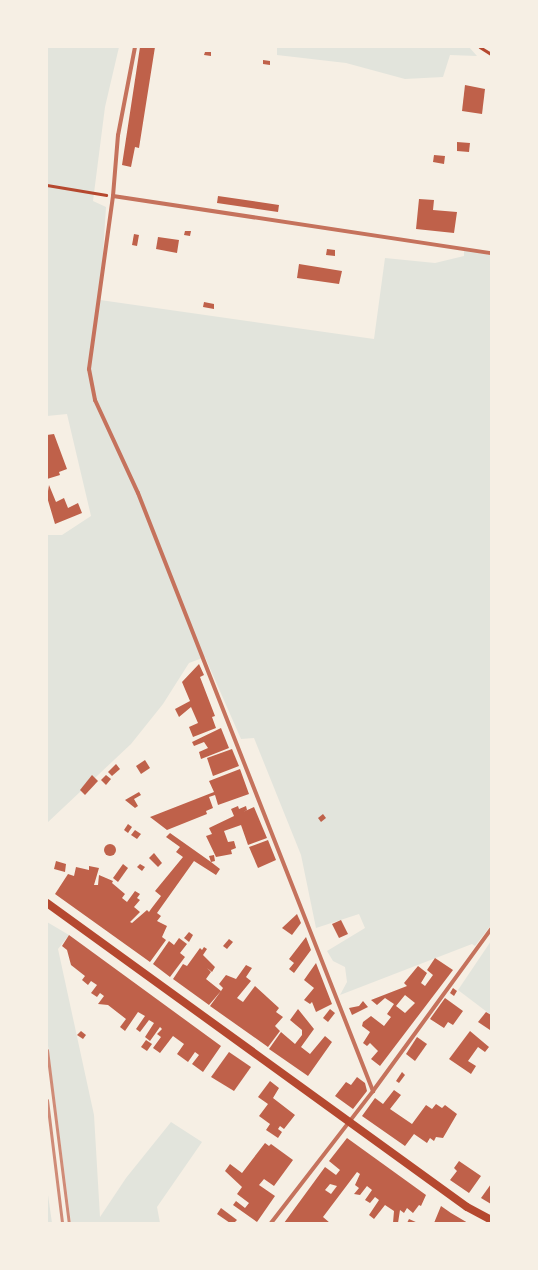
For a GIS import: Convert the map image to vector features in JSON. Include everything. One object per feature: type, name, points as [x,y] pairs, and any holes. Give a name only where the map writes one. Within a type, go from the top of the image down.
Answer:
[{"type":"main road","points":[[47,903],[467,1207],[491,1220]]},
{"type":"street","points":[[135,47],[118,135],[113,196],[89,369],[95,400],[138,493],[373,1091]]},
{"type":"street","points":[[113,196],[491,253]]},
{"type":"street","points":[[271,1223],[347,1121],[373,1091],[491,929]]},
{"type":"path","points":[[480,47],[491,54]]},
{"type":"path","points":[[47,185],[113,196]]},
{"type":"shaded area","points":[[47,47],[119,47],[105,107],[93,201],[106,207],[100,300],[374,339],[385,258],[435,263],[464,256],[464,249],[491,255],[491,925],[475,946],[472,944],[340,995],[347,982],[345,967],[333,961],[327,951],[365,928],[359,914],[316,928],[301,855],[254,738],[241,739],[205,657],[189,663],[163,704],[131,744],[47,823],[47,535],[62,535],[91,516],[67,414],[47,416]]},
{"type":"shaded area","points":[[277,47],[469,47],[477,56],[450,55],[443,77],[405,79],[346,63],[277,55]]},
{"type":"shaded area","points":[[47,922],[69,935],[58,949],[94,1115],[100,1217],[126,1178],[171,1122],[202,1142],[157,1207],[160,1223],[71,1223],[47,1038]]},
{"type":"shaded area","points":[[491,941],[491,1015],[458,990]]},
{"type":"shaded area","points":[[47,1188],[52,1223],[47,1223]]},
{"type":"building","points":[[140,47],[155,47],[139,148],[135,147],[131,167],[122,165]]},
{"type":"building","points":[[205,52],[211,52],[211,56],[204,55]]},
{"type":"building","points":[[263,60],[270,61],[270,65],[263,64]]},
{"type":"building","points":[[465,85],[485,89],[482,114],[462,111]]},
{"type":"building","points":[[457,142],[470,143],[469,152],[457,151]]},
{"type":"building","points":[[434,155],[445,156],[444,164],[433,162]]},
{"type":"building","points":[[218,196],[279,205],[278,212],[217,203]]},
{"type":"building","points":[[419,199],[434,200],[433,210],[457,212],[454,233],[416,229]]},
{"type":"building","points":[[185,231],[191,231],[190,236],[184,235]]},
{"type":"building","points":[[134,234],[139,235],[137,246],[132,245]]},
{"type":"building","points":[[158,237],[179,240],[177,253],[156,249]]},
{"type":"building","points":[[327,249],[335,250],[335,256],[326,255]]},
{"type":"building","points":[[299,264],[342,271],[339,284],[297,278]]},
{"type":"building","points":[[204,302],[214,304],[214,309],[203,307]]},
{"type":"building","points":[[54,434],[67,469],[59,472],[60,475],[47,479],[47,435]]},
{"type":"building","points":[[49,485],[56,502],[64,498],[68,508],[78,503],[82,513],[55,524],[47,497]]},
{"type":"building","points":[[199,664],[204,675],[200,677],[215,716],[212,717],[216,728],[193,737],[189,727],[198,723],[191,707],[179,717],[175,709],[190,701],[182,682]]},
{"type":"building","points":[[221,728],[229,748],[201,759],[199,752],[208,748],[204,742],[194,746],[192,742]]},
{"type":"building","points":[[232,749],[239,766],[213,776],[207,758]]},
{"type":"building","points":[[145,760],[150,768],[141,774],[136,766]]},
{"type":"building","points":[[116,764],[120,769],[112,776],[108,772]]},
{"type":"building","points":[[240,769],[249,794],[218,805],[215,795],[209,797],[213,808],[206,811],[207,814],[167,830],[150,817],[214,792],[209,781]]},
{"type":"building","points":[[92,775],[98,781],[85,795],[80,790]]},
{"type":"building","points":[[106,775],[111,779],[106,785],[101,780]]},
{"type":"building","points":[[139,792],[141,795],[134,799],[138,806],[135,808],[125,800]]},
{"type":"building","points":[[238,806],[239,809],[246,806],[247,810],[243,812],[254,807],[267,838],[248,845],[241,825],[224,831],[228,842],[234,841],[236,848],[231,850],[232,854],[216,857],[206,836],[212,834],[209,828],[234,816],[231,809]]},
{"type":"building","points":[[323,814],[326,818],[321,822],[318,818]]},
{"type":"building","points":[[128,824],[132,827],[128,833],[124,830]]},
{"type":"building","points":[[135,830],[141,834],[137,839],[131,835]]},
{"type":"building","points":[[170,833],[220,869],[216,875],[194,861],[157,913],[161,916],[157,921],[167,926],[162,937],[166,940],[150,962],[55,894],[68,874],[74,876],[76,867],[89,870],[89,866],[99,868],[94,885],[98,885],[99,875],[113,881],[112,883],[125,894],[122,898],[127,902],[135,891],[140,894],[137,898],[140,900],[134,907],[140,912],[130,922],[132,923],[147,910],[149,912],[161,896],[155,891],[183,857],[176,852],[180,847],[166,837]]},
{"type":"building","points":[[268,840],[276,860],[258,868],[249,847]]},
{"type":"building","points":[[110,844],[114,846],[116,850],[114,854],[110,856],[106,854],[104,850],[106,846]]},
{"type":"building","points":[[154,853],[162,863],[158,867],[149,858]]},
{"type":"building","points":[[214,855],[215,861],[211,862],[209,856]]},
{"type":"building","points":[[56,861],[66,864],[65,872],[54,869]]},
{"type":"building","points":[[123,864],[128,868],[118,882],[113,878]]},
{"type":"building","points":[[140,864],[145,867],[142,871],[137,867]]},
{"type":"building","points":[[297,914],[301,923],[292,935],[282,928]]},
{"type":"building","points":[[341,920],[348,934],[339,938],[332,924]]},
{"type":"building","points":[[189,932],[193,935],[189,942],[184,938]]},
{"type":"building","points":[[69,935],[221,1046],[203,1072],[192,1064],[199,1055],[195,1052],[188,1062],[177,1054],[184,1044],[173,1036],[160,1053],[153,1048],[161,1037],[157,1034],[162,1029],[160,1027],[150,1041],[145,1037],[154,1023],[149,1020],[140,1032],[136,1029],[145,1016],[138,1012],[125,1031],[120,1027],[126,1019],[108,1005],[98,1004],[104,996],[100,993],[97,997],[91,993],[97,985],[91,981],[88,985],[82,980],[85,976],[71,965],[67,950],[62,946]]},
{"type":"building","points":[[306,937],[311,950],[294,973],[289,969],[294,963],[289,959]]},
{"type":"building","points":[[179,938],[187,944],[180,953],[185,957],[170,977],[153,964],[169,941],[174,945]]},
{"type":"building","points":[[229,939],[233,942],[227,949],[223,946]]},
{"type":"building","points":[[204,947],[207,949],[203,955],[215,967],[212,972],[207,968],[211,972],[206,979],[221,991],[209,1005],[173,979],[183,964],[187,966],[200,948],[202,950]]},
{"type":"building","points":[[435,958],[453,970],[380,1066],[371,1059],[378,1051],[370,1043],[367,1046],[363,1043],[370,1032],[362,1026],[363,1022],[371,1016],[384,1026],[391,1017],[387,1014],[394,1004],[385,998],[377,1005],[371,1000],[407,986],[404,983],[418,966],[427,973],[421,983],[425,986],[433,975],[427,970]],"holes":[[[405,995],[415,1003],[405,1013],[396,1006]]]},
{"type":"building","points":[[316,963],[332,1004],[316,1012],[312,1002],[310,1004],[304,1000],[314,988],[304,980]]},
{"type":"building","points":[[246,965],[252,968],[246,977],[251,981],[237,998],[243,1002],[255,986],[279,1008],[276,1012],[283,1017],[275,1026],[280,1031],[268,1047],[210,1006],[223,988],[219,984],[226,975],[236,979]]},
{"type":"building","points":[[453,988],[457,991],[454,996],[450,993]]},
{"type":"building","points":[[445,998],[463,1011],[453,1025],[448,1022],[444,1028],[430,1019]]},
{"type":"building","points":[[363,1001],[368,1007],[352,1015],[349,1008],[359,1006]]},
{"type":"building","points":[[298,1009],[314,1029],[301,1047],[310,1054],[325,1036],[332,1042],[308,1076],[269,1049],[281,1032],[295,1044],[302,1035],[302,1030],[290,1020]]},
{"type":"building","points":[[330,1009],[335,1013],[328,1022],[323,1018]]},
{"type":"building","points":[[486,1012],[491,1015],[490,1030],[478,1022]]},
{"type":"building","points":[[81,1031],[86,1035],[83,1039],[77,1035]]},
{"type":"building","points":[[470,1031],[489,1047],[485,1052],[478,1047],[468,1061],[476,1066],[471,1074],[449,1059]]},
{"type":"building","points":[[417,1037],[427,1044],[415,1061],[406,1054]]},
{"type":"building","points":[[146,1040],[152,1044],[147,1051],[141,1047]]},
{"type":"building","points":[[229,1052],[251,1067],[234,1091],[211,1077]]},
{"type":"building","points":[[402,1072],[405,1075],[399,1083],[396,1081]]},
{"type":"building","points":[[357,1077],[365,1083],[367,1091],[353,1109],[335,1096],[346,1082],[351,1085]]},
{"type":"building","points":[[270,1081],[279,1088],[273,1098],[295,1115],[284,1129],[280,1126],[278,1129],[282,1132],[278,1138],[266,1130],[270,1124],[259,1116],[268,1104],[258,1097]]},
{"type":"building","points":[[394,1090],[401,1095],[390,1109],[412,1124],[426,1105],[432,1109],[436,1104],[442,1108],[445,1105],[457,1114],[443,1138],[436,1137],[434,1141],[430,1138],[427,1143],[414,1134],[405,1146],[362,1116],[375,1098],[383,1104]]},
{"type":"building","points":[[347,1138],[426,1195],[421,1206],[419,1205],[413,1213],[407,1208],[404,1213],[400,1210],[398,1223],[393,1223],[394,1211],[385,1205],[374,1219],[369,1215],[379,1200],[375,1197],[370,1203],[365,1200],[372,1190],[367,1186],[360,1195],[354,1194],[359,1188],[355,1185],[360,1174],[357,1172],[323,1217],[330,1223],[284,1223],[325,1167],[336,1175],[340,1170],[329,1161]],"holes":[[[330,1184],[337,1186],[331,1194],[325,1190]]]},
{"type":"building","points":[[265,1143],[269,1146],[271,1144],[293,1160],[274,1186],[264,1179],[259,1185],[275,1196],[257,1222],[233,1205],[236,1201],[245,1208],[249,1203],[237,1194],[242,1187],[225,1171],[230,1164],[242,1173]]},
{"type":"building","points":[[459,1161],[481,1176],[469,1193],[450,1180],[457,1171],[454,1168]]},
{"type":"building","points":[[491,1184],[491,1204],[481,1198]]},
{"type":"building","points":[[441,1206],[451,1213],[468,1223],[434,1223]]},
{"type":"building","points":[[221,1208],[237,1220],[234,1223],[230,1223],[217,1214]]},
{"type":"building","points":[[409,1219],[418,1223],[407,1223]]},
{"type":"railway","points":[[47,1050],[69,1223]]},
{"type":"railway","points":[[47,1100],[62,1223]]}]
